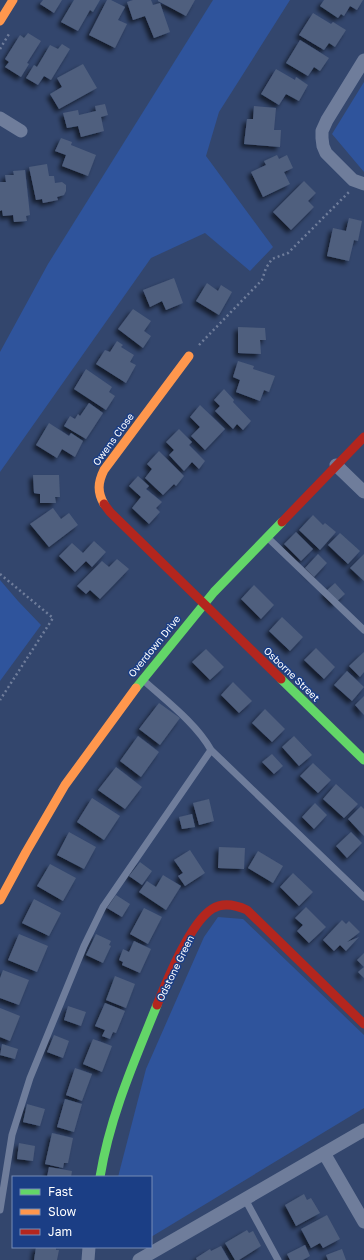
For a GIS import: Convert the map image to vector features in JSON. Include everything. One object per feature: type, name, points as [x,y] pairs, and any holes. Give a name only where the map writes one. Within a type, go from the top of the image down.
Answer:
[{"type":"street","points":[[0,21],[9,1]]},
{"type":"street","points":[[361,183],[353,180],[326,153],[322,146],[322,132],[327,120],[364,60]]},
{"type":"street","points":[[0,118],[21,131]]},
{"type":"street","name":"Owens Close","points":[[189,356],[104,470],[98,486],[101,500],[110,512],[204,603]]},
{"type":"street","name":"Overdown Drive","points":[[0,900],[26,852],[66,785],[142,679],[204,603],[364,437]]},
{"type":"street","points":[[336,465],[364,492]]},
{"type":"street","name":"Osborne Street","points":[[204,603],[364,760]]},
{"type":"street","name":"Odstone Green","points":[[100,1176],[106,1146],[118,1104],[166,984],[190,937],[200,922],[212,909],[225,904],[232,904],[247,910],[364,1024]]},
{"type":"street","points":[[139,1260],[364,1130]]},
{"type":"street","points":[[324,1153],[364,1222]]},
{"type":"street","points":[[88,1260],[89,1248]]},
{"type":"lane","points":[[267,537],[364,630]]},
{"type":"lane","points":[[142,679],[184,717],[205,739],[211,750],[364,898]]},
{"type":"lane","points":[[0,1210],[12,1135],[30,1078],[84,946],[103,907],[211,750]]},
{"type":"lane","points":[[246,1199],[278,1260]]},
{"type":"path","points":[[189,356],[262,280],[266,268],[272,259],[288,253],[361,183]]},
{"type":"path","points":[[0,574],[53,618],[0,700]]},
{"type":"shaded area","points":[[213,0],[290,0],[219,112],[206,156],[273,247],[250,271],[205,233],[151,258],[0,472],[0,352],[48,264]]},
{"type":"shaded area","points":[[364,82],[364,172],[332,134]]},
{"type":"shaded area","points":[[0,580],[41,625],[0,681]]},
{"type":"shaded area","points":[[218,917],[243,919],[364,1035],[364,1108],[152,1236],[152,1176],[118,1176],[146,1069],[204,937]]},
{"type":"building","points":[[43,0],[62,0],[54,13],[40,4]]},
{"type":"building","points":[[74,0],[100,0],[93,12],[90,10],[78,31],[61,22]]},
{"type":"building","points":[[107,0],[111,0],[125,7],[118,20],[127,24],[115,48],[89,35]]},
{"type":"building","points":[[133,0],[151,0],[153,5],[160,3],[170,32],[154,38],[145,16],[133,20],[127,2]]},
{"type":"building","points":[[158,0],[195,0],[186,16]]},
{"type":"building","points":[[324,0],[363,0],[357,10],[350,6],[344,16],[341,14],[338,18],[320,6]]},
{"type":"building","points":[[313,13],[331,24],[333,22],[346,30],[335,47],[329,43],[324,50],[299,35]]},
{"type":"building","points":[[28,33],[41,41],[27,63],[29,64],[21,77],[5,67],[9,62],[5,59],[20,35],[24,38]]},
{"type":"building","points":[[300,40],[329,58],[320,71],[314,67],[308,76],[286,63]]},
{"type":"building","points":[[62,44],[70,49],[51,80],[44,76],[38,85],[26,78],[34,65],[37,67],[50,45],[58,49]]},
{"type":"building","points":[[83,64],[97,88],[59,109],[50,94],[62,87],[57,78]]},
{"type":"building","points":[[276,69],[295,80],[296,77],[308,85],[299,101],[286,94],[279,105],[261,94]]},
{"type":"building","points":[[105,104],[108,115],[101,117],[104,131],[81,137],[78,126],[67,128],[63,113],[78,110],[79,115],[96,111],[95,106]]},
{"type":"building","points":[[254,106],[276,108],[274,130],[281,130],[280,147],[244,144],[247,119],[253,119]]},
{"type":"building","points":[[61,138],[72,142],[71,145],[96,155],[88,176],[62,166],[66,155],[55,151]]},
{"type":"building","points":[[277,155],[279,159],[287,155],[293,168],[284,172],[290,184],[263,197],[251,172],[266,165],[264,161]]},
{"type":"building","points":[[47,164],[49,176],[54,176],[55,183],[62,182],[66,185],[66,191],[64,195],[57,197],[58,200],[43,203],[42,199],[36,200],[29,167]]},
{"type":"building","points":[[25,170],[30,215],[26,216],[27,221],[14,222],[13,215],[3,216],[2,210],[0,211],[0,182],[6,182],[5,175],[14,175],[13,171]]},
{"type":"building","points":[[304,181],[316,193],[308,201],[314,207],[291,230],[273,212]]},
{"type":"building","points":[[349,218],[362,221],[358,241],[354,240],[349,261],[327,256],[333,228],[346,231]]},
{"type":"building","points":[[174,278],[183,303],[166,310],[162,301],[150,307],[143,290]]},
{"type":"building","points":[[207,283],[218,291],[221,285],[232,292],[219,315],[196,301]]},
{"type":"building","points":[[133,309],[151,321],[144,331],[151,336],[143,348],[118,329]]},
{"type":"building","points":[[238,327],[265,328],[266,340],[260,340],[261,354],[238,353]]},
{"type":"building","points":[[117,341],[123,345],[121,347],[134,355],[130,362],[136,365],[126,383],[96,364],[105,350],[110,352]]},
{"type":"building","points":[[238,361],[254,366],[253,369],[275,376],[269,392],[264,390],[260,401],[236,392],[240,380],[233,377]]},
{"type":"building","points":[[86,369],[112,387],[109,392],[115,396],[106,410],[74,389]]},
{"type":"building","points":[[224,389],[234,400],[233,402],[251,421],[243,430],[237,424],[233,429],[215,411],[220,406],[214,400]]},
{"type":"building","points":[[89,403],[103,413],[86,439],[64,426],[70,416],[75,419],[78,414],[80,416]]},
{"type":"building","points":[[200,405],[225,429],[205,450],[191,436],[200,427],[190,417]]},
{"type":"building","points":[[49,423],[69,436],[71,433],[83,441],[75,457],[62,449],[57,458],[36,445]]},
{"type":"building","points":[[179,429],[192,442],[189,445],[205,461],[199,469],[192,462],[184,471],[169,455],[174,450],[166,442]]},
{"type":"building","points":[[159,451],[184,476],[176,486],[174,484],[163,495],[145,478],[152,469],[147,464]]},
{"type":"building","points":[[33,475],[59,475],[60,497],[55,497],[56,503],[40,503],[40,494],[34,493]]},
{"type":"building","points":[[138,476],[149,486],[146,489],[162,502],[156,508],[160,512],[149,524],[132,508],[141,497],[129,486]]},
{"type":"building","points":[[53,508],[61,519],[69,513],[78,525],[49,547],[30,524]]},
{"type":"building","points":[[313,515],[323,525],[325,523],[336,532],[320,550],[299,530]]},
{"type":"building","points":[[296,532],[313,549],[301,561],[284,544]]},
{"type":"building","points":[[340,533],[360,551],[348,564],[328,545]]},
{"type":"building","points":[[94,541],[106,552],[92,567],[86,561],[75,572],[59,556],[72,543],[83,553]]},
{"type":"building","points":[[318,554],[327,563],[314,577],[305,568]]},
{"type":"building","points":[[364,554],[364,581],[350,568]]},
{"type":"building","points":[[117,559],[129,569],[100,599],[90,590],[86,594],[77,586],[102,561],[109,567]]},
{"type":"building","points":[[335,583],[345,594],[334,604],[324,593]]},
{"type":"building","points":[[254,585],[274,605],[261,619],[241,599]]},
{"type":"building","points":[[282,617],[303,637],[290,651],[269,631]]},
{"type":"building","points":[[316,648],[335,667],[324,679],[304,660]]},
{"type":"building","points":[[206,649],[224,667],[210,680],[192,662]]},
{"type":"building","points":[[364,652],[364,672],[360,677],[349,666]]},
{"type":"building","points":[[347,671],[364,687],[352,701],[334,685]]},
{"type":"building","points":[[233,682],[252,701],[239,713],[221,695]]},
{"type":"building","points":[[364,696],[364,715],[355,705]]},
{"type":"building","points":[[159,703],[180,718],[160,745],[139,729]]},
{"type":"building","points":[[265,709],[285,729],[272,742],[252,723]]},
{"type":"building","points":[[138,736],[159,752],[141,777],[120,761]]},
{"type":"building","points":[[294,736],[312,755],[299,766],[282,747]]},
{"type":"building","points":[[272,754],[283,766],[274,774],[262,762]]},
{"type":"building","points":[[313,763],[331,780],[318,793],[300,776]]},
{"type":"building","points":[[116,767],[142,787],[125,809],[98,790]]},
{"type":"building","points":[[336,784],[358,804],[344,818],[323,799]]},
{"type":"building","points":[[92,798],[120,816],[104,840],[77,822]]},
{"type":"building","points":[[209,799],[214,821],[199,825],[193,803]]},
{"type":"building","points":[[315,803],[327,815],[314,829],[302,817]]},
{"type":"building","points":[[361,806],[364,809],[364,836],[348,819]]},
{"type":"building","points":[[192,814],[195,827],[182,829],[179,817]]},
{"type":"building","points":[[69,832],[96,847],[84,869],[57,855]]},
{"type":"building","points":[[351,832],[362,843],[347,858],[336,846]]},
{"type":"building","points":[[219,847],[245,848],[244,869],[218,868]]},
{"type":"building","points":[[190,850],[205,873],[185,886],[178,876],[183,873],[174,860]]},
{"type":"building","points":[[258,851],[283,866],[273,883],[248,868]]},
{"type":"building","points":[[140,862],[152,871],[142,885],[129,876]]},
{"type":"building","points":[[50,864],[76,878],[63,901],[37,886]]},
{"type":"building","points":[[293,873],[313,892],[299,906],[280,887]]},
{"type":"building","points":[[163,875],[181,886],[166,910],[139,892],[147,881],[156,887]]},
{"type":"building","points":[[116,895],[130,904],[122,917],[107,908]]},
{"type":"building","points":[[34,899],[61,913],[49,936],[22,923]]},
{"type":"building","points":[[306,907],[326,927],[309,943],[297,931],[303,925],[295,918]]},
{"type":"building","points":[[144,908],[162,917],[148,944],[130,934]]},
{"type":"building","points":[[342,920],[346,924],[349,921],[360,932],[347,942],[359,937],[346,951],[340,945],[334,951],[323,940]]},
{"type":"building","points":[[19,934],[48,946],[37,972],[8,960]]},
{"type":"building","points":[[96,934],[111,941],[109,945],[111,946],[103,963],[86,955]]},
{"type":"building","points":[[134,941],[151,949],[140,973],[122,965],[123,962],[119,960],[123,949],[129,952]]},
{"type":"building","points":[[364,953],[364,967],[357,960]]},
{"type":"building","points":[[364,967],[364,978],[358,972]]},
{"type":"building","points":[[3,970],[29,980],[19,1005],[0,998],[0,978]]},
{"type":"building","points":[[115,976],[135,984],[126,1008],[106,1000]]},
{"type":"building","points":[[105,1003],[125,1011],[116,1033],[113,1032],[110,1039],[102,1036],[105,1030],[95,1026]]},
{"type":"building","points":[[68,1006],[86,1012],[81,1026],[64,1020]]},
{"type":"building","points":[[0,1008],[20,1016],[10,1041],[0,1037]]},
{"type":"building","points":[[54,1035],[69,1041],[63,1058],[47,1052]]},
{"type":"building","points":[[93,1039],[112,1046],[102,1072],[83,1064]]},
{"type":"building","points":[[2,1044],[18,1049],[15,1059],[0,1055]]},
{"type":"building","points":[[75,1068],[92,1074],[82,1101],[66,1095]]},
{"type":"building","points":[[65,1099],[82,1104],[74,1132],[57,1127]]},
{"type":"building","points":[[27,1104],[45,1109],[40,1126],[23,1122]]},
{"type":"building","points":[[52,1133],[73,1138],[68,1163],[64,1163],[63,1168],[45,1164]]},
{"type":"building","points":[[19,1143],[35,1146],[33,1161],[17,1159]]},
{"type":"building","points":[[49,1167],[72,1171],[71,1176],[47,1176]]},
{"type":"building","points":[[304,1194],[307,1200],[311,1198],[320,1213],[296,1226],[285,1205]]},
{"type":"building","points":[[327,1215],[340,1239],[323,1248],[320,1243],[311,1248],[301,1229]]},
{"type":"building","points":[[247,1230],[249,1233],[253,1231],[261,1246],[239,1260],[235,1260],[225,1243]]},
{"type":"building","points":[[305,1245],[310,1256],[303,1260],[290,1260],[287,1254]]},
{"type":"building","points":[[221,1246],[229,1260],[197,1260],[196,1258],[210,1249],[211,1251]]},
{"type":"building","points":[[36,1248],[56,1248],[56,1250],[59,1250],[57,1260],[34,1260]]},
{"type":"building","points":[[342,1249],[346,1260],[328,1260],[326,1255]]},
{"type":"traffic: fast","points":[[136,688],[214,592],[282,522]]},
{"type":"traffic: fast","points":[[281,679],[364,760]]},
{"type":"traffic: fast","points":[[100,1176],[104,1154],[116,1111],[131,1068],[157,1005]]},
{"type":"traffic: slow","points":[[0,21],[13,0]]},
{"type":"traffic: slow","points":[[104,504],[99,491],[100,479],[104,470],[189,356]]},
{"type":"traffic: slow","points":[[0,900],[65,785],[136,688]]},
{"type":"traffic: jam","points":[[282,522],[364,437]]},
{"type":"traffic: jam","points":[[104,504],[110,512],[281,679]]},
{"type":"traffic: jam","points":[[157,1005],[180,953],[196,926],[212,909],[230,905],[247,910],[364,1024]]}]
